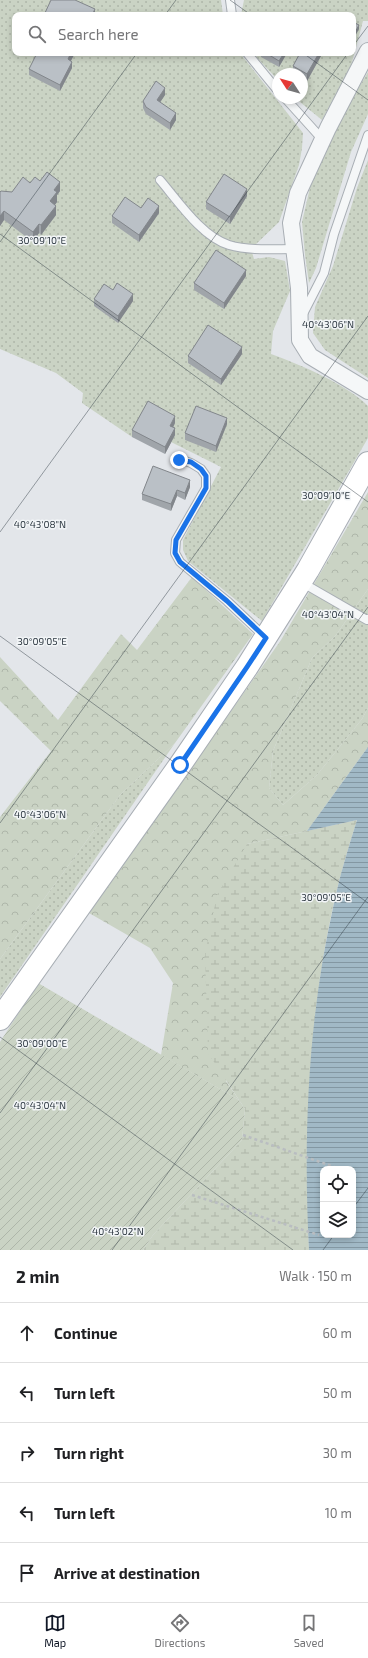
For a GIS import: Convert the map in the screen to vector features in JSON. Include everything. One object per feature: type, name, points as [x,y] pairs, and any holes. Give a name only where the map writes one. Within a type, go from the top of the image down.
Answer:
[{"type":"street","points":[[368,51],[322,139],[298,193],[292,223],[299,288],[300,340],[310,356],[368,391]]},
{"type":"street","points":[[0,1019],[180,765],[247,667],[300,582],[368,462]]},
{"type":"lane","points":[[230,0],[232,12]]},
{"type":"lane","points":[[249,56],[272,84]]},
{"type":"lane","points":[[290,104],[322,139]]},
{"type":"lane","points":[[300,320],[324,272],[334,234],[368,135]]},
{"type":"lane","points":[[160,180],[196,221],[214,238],[229,245],[251,249],[294,249]]},
{"type":"lane","points":[[179,460],[191,462],[201,469],[206,476],[206,488],[176,540],[175,553],[180,562],[227,601],[266,638]]},
{"type":"lane","points":[[300,582],[367,620],[368,619]]},
{"type":"path","points":[[243,1135],[331,1166]]},
{"type":"path","points":[[192,1195],[319,1235]]},
{"type":"green space","points":[[0,0],[221,0],[223,12],[12,12],[12,56],[242,56],[272,94],[272,104],[280,104],[303,133],[299,165],[279,222],[251,249],[254,259],[269,257],[285,261],[290,291],[273,331],[271,354],[295,363],[336,383],[359,398],[368,406],[368,438],[262,621],[188,561],[183,550],[183,540],[221,467],[171,442],[132,437],[82,403],[83,393],[56,373],[0,349]]},
{"type":"green space","points":[[244,0],[368,0],[368,21],[363,21],[356,47],[356,12],[242,12]]},
{"type":"green space","points":[[256,56],[354,56],[351,66],[322,120],[302,104],[308,104],[308,68],[272,68],[272,74]]},
{"type":"green space","points":[[368,72],[368,114],[351,152],[316,268],[309,283],[302,222],[312,179],[334,129]]},
{"type":"green space","points":[[368,160],[368,378],[325,350],[313,333],[315,307],[333,266],[357,188]]},
{"type":"green space","points":[[368,492],[368,589],[336,635],[312,658],[273,751],[269,788],[283,805],[317,775],[362,719],[368,708],[368,747],[307,831],[247,844],[226,1081],[239,1100],[161,1055],[173,983],[150,948],[89,913],[281,640]]},
{"type":"green space","points":[[192,577],[253,634],[175,743],[120,795],[0,959],[0,817],[51,751],[0,701],[0,657],[58,720],[121,634],[137,650]]},
{"type":"green space","points":[[368,589],[368,708],[362,719],[317,775],[283,805],[269,788],[273,751],[312,658],[336,635]]},
{"type":"green space","points":[[175,743],[0,997],[0,959],[120,795]]},
{"type":"green space","points":[[357,820],[335,896],[318,992],[313,1035],[308,1121],[309,1250],[143,1250],[153,1235],[242,1140],[245,1109],[208,1053],[205,953],[217,895],[247,844]]},
{"type":"green space","points":[[38,983],[239,1100],[245,1109],[242,1140],[153,1235],[143,1250],[0,1250],[0,1042]]},
{"type":"water","points":[[368,747],[368,1250],[309,1250],[307,1207],[307,1121],[313,1035],[318,992],[333,908],[357,820],[307,831]]},
{"type":"building","points":[[51,0],[75,0],[95,9],[94,12],[45,12]]},
{"type":"building","points":[[356,24],[359,25],[356,30]]},
{"type":"building","points":[[36,56],[70,56],[68,59],[72,62],[60,85],[29,69]]},
{"type":"building","points":[[271,56],[282,56],[279,61]]},
{"type":"building","points":[[298,56],[317,56],[308,72],[308,68],[296,68],[293,66]]},
{"type":"building","points":[[156,81],[165,88],[157,100],[176,113],[170,123],[146,107],[143,101]]},
{"type":"building","points":[[47,172],[60,182],[54,190],[57,192],[50,201],[56,206],[41,225],[39,224],[33,232],[4,211],[0,216],[1,191],[12,192],[23,177],[30,183],[35,177],[40,181]]},
{"type":"building","points":[[224,174],[247,189],[230,217],[206,202]]},
{"type":"building","points":[[125,197],[141,208],[148,198],[159,206],[139,235],[112,216]]},
{"type":"building","points":[[216,250],[246,270],[224,303],[194,283]]},
{"type":"building","points":[[117,283],[133,294],[118,316],[94,299],[104,284],[113,290]]},
{"type":"building","points":[[208,325],[242,347],[221,379],[188,356]]},
{"type":"building","points":[[148,401],[175,416],[170,426],[175,428],[165,447],[132,430]]},
{"type":"building","points":[[196,406],[227,418],[216,446],[185,433]]},
{"type":"building","points":[[153,466],[190,480],[185,493],[177,490],[171,504],[142,494]]},
{"type":"route","points":[[179,460],[191,462],[201,469],[206,476],[206,488],[185,527],[176,540],[175,553],[180,562],[227,601],[266,638],[180,765]]}]
